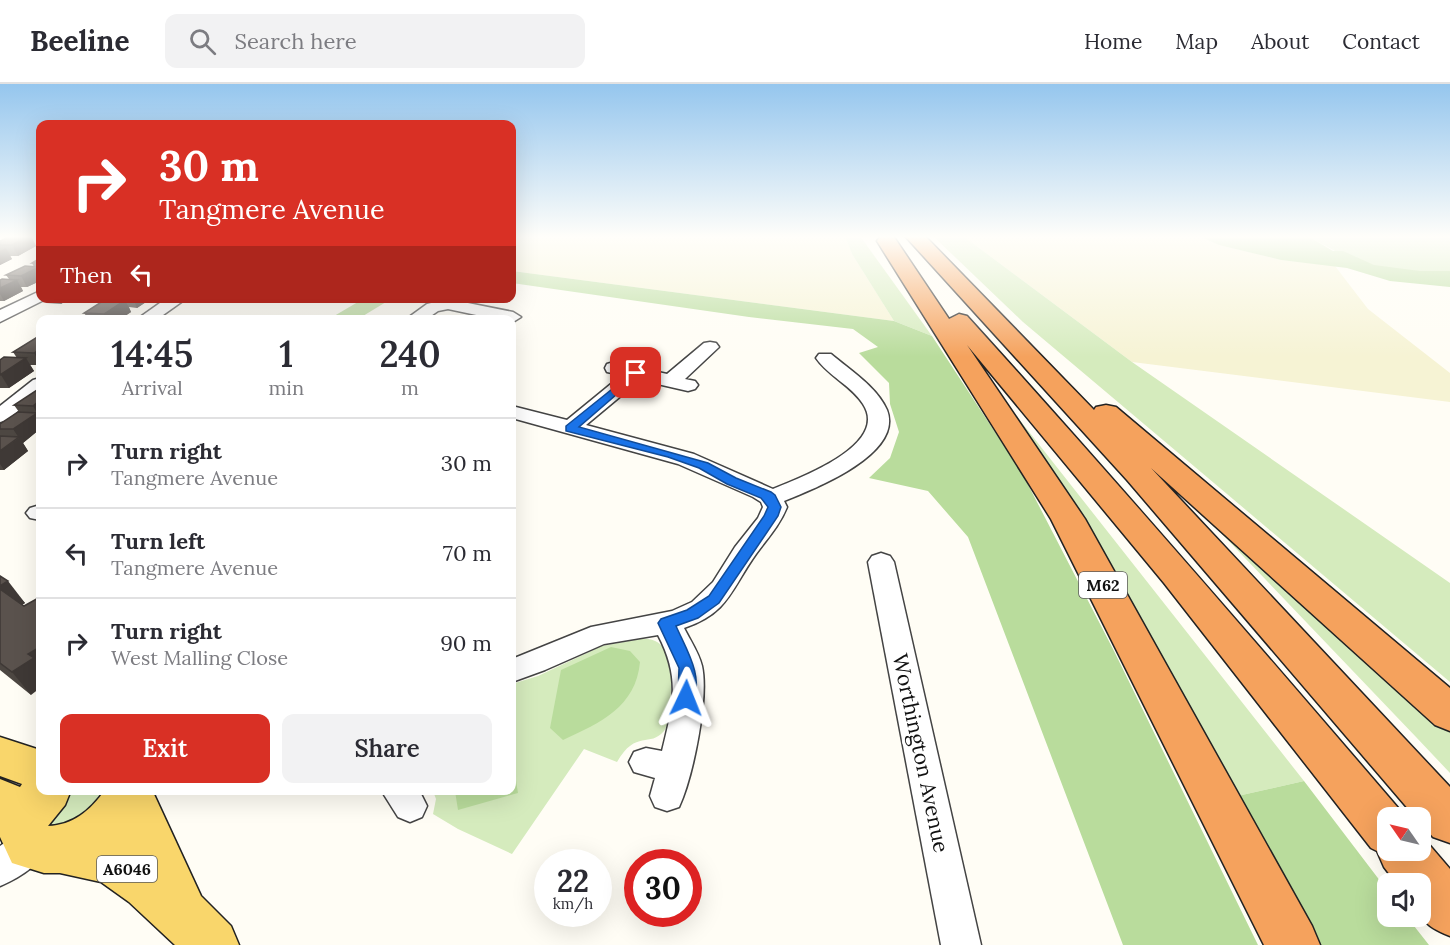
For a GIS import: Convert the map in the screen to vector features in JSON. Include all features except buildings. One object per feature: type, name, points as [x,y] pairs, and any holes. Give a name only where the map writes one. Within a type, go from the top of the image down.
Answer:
[{"type":"highway","name":"M62","points":[[919,276],[1068,519],[1293,945]]},
{"type":"highway","points":[[927,276],[1248,659],[1377,818]]},
{"type":"highway","points":[[950,276],[1138,473],[1450,821]]},
{"type":"highway","points":[[951,276],[1450,713]]},
{"type":"highway","points":[[1411,861],[1450,910]]},
{"type":"main road","points":[[0,756],[36,769]]},
{"type":"main road","name":"A6046","points":[[27,829],[78,843],[97,832],[116,816],[127,795]]},
{"type":"main road","name":"A6046","points":[[130,795],[198,930]]},
{"type":"main road","name":"A6046","points":[[27,829],[126,869],[198,930]]},
{"type":"street","points":[[0,317],[36,298]]},
{"type":"street","points":[[152,315],[171,303]]},
{"type":"street","points":[[421,315],[443,304],[503,311]]},
{"type":"street","points":[[614,368],[680,383],[717,349],[690,342]]},
{"type":"street","points":[[771,498],[860,454],[873,440],[879,427],[878,412],[863,392],[823,356]]},
{"type":"street","points":[[570,428],[636,373]]},
{"type":"street","points":[[0,416],[36,387]]},
{"type":"street","points":[[516,413],[686,459],[771,498],[775,507],[721,591],[704,608],[666,623],[602,633],[550,658],[516,669]]},
{"type":"street","name":"Worthington Avenue","points":[[881,562],[961,945]]},
{"type":"street","points":[[662,775],[684,718],[688,679],[684,657],[666,623]]},
{"type":"shaded area","points":[[552,276],[866,276],[894,321]]},
{"type":"shaded area","points":[[1017,276],[1343,276],[1368,309],[1450,373],[1450,402],[1132,362]]},
{"type":"green space","points":[[516,276],[552,276],[894,321],[932,336],[1023,475],[1114,651],[1258,945],[1123,945],[968,537],[928,491],[869,478],[890,458],[899,432],[890,404],[889,383],[859,353],[878,347],[853,329],[749,317],[516,284]]},
{"type":"green space","points":[[866,276],[889,276],[932,336],[894,321]]},
{"type":"green space","points":[[975,276],[1017,276],[1132,362],[1450,583],[1450,682],[1023,322]]},
{"type":"green space","points":[[1374,276],[1450,276],[1450,287],[1390,281]]},
{"type":"green space","points":[[356,303],[384,303],[365,315],[336,315]]},
{"type":"green space","points":[[1015,414],[1304,781],[1233,797],[1090,535]]},
{"type":"green space","points":[[1157,466],[1450,722],[1450,773],[1416,737]]},
{"type":"green space","points":[[640,639],[652,640],[660,644],[666,652],[671,672],[671,684],[666,728],[659,736],[630,746],[617,762],[584,749],[512,854],[458,829],[433,814],[436,799],[434,795],[516,795],[516,683],[538,676],[602,646]]},
{"type":"green space","points":[[611,647],[630,651],[640,662],[637,678],[631,691],[624,702],[603,720],[563,740],[550,728],[561,670]]},
{"type":"green space","points":[[1304,781],[1377,877],[1377,927],[1415,927],[1429,945],[1315,945],[1233,797]]},
{"type":"green space","points":[[66,795],[104,795],[85,823],[49,827],[46,822]]},
{"type":"green space","points":[[456,795],[511,795],[458,810]]},
{"type":"route","points":[[636,373],[570,428],[704,465],[732,481],[761,492],[771,498],[775,507],[714,599],[704,608],[692,614],[666,623],[684,657],[687,668],[686,698]]}]
